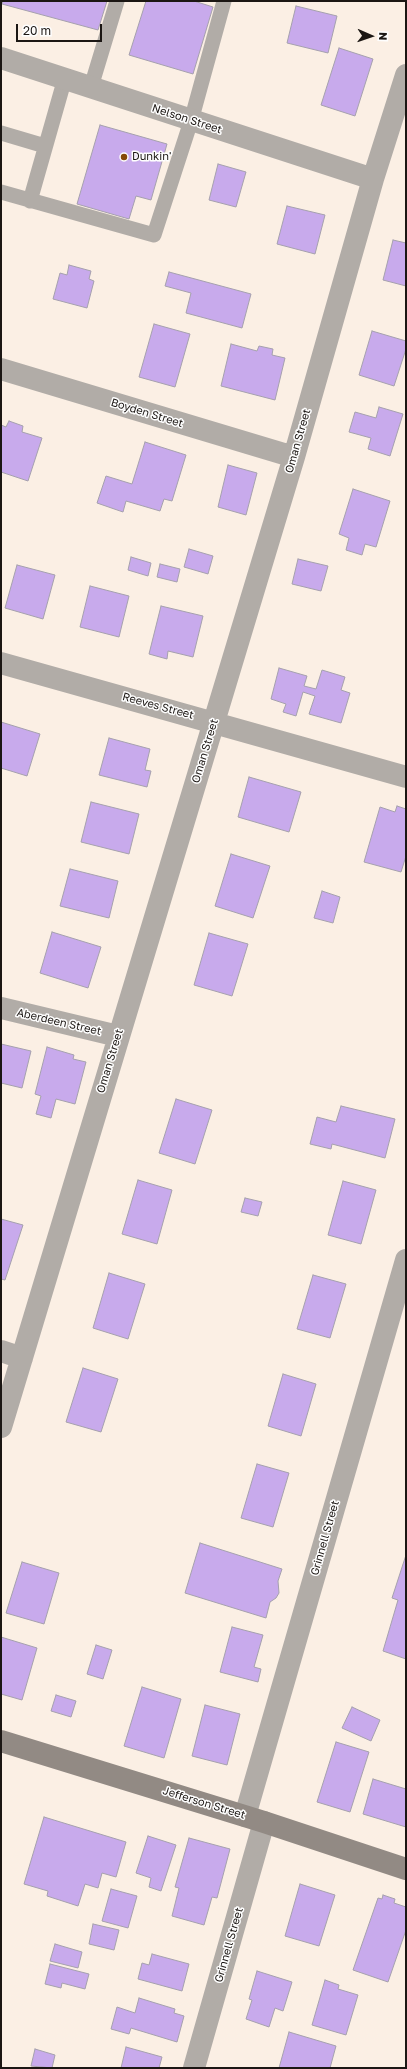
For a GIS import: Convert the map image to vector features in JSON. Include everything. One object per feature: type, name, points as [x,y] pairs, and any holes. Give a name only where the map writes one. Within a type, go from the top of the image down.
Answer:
[{"type":"main road","name":"Jefferson Street","points":[[1,1741],[255,1819],[406,1869]]},
{"type":"street","name":"Nelson Street","points":[[1,58],[373,179]]},
{"type":"street","name":"Oman Street","points":[[1,1427],[294,456],[373,179],[406,75]]},
{"type":"street","name":"Boyden Street","points":[[1,369],[294,456]]},
{"type":"street","name":"Reeves Street","points":[[1,663],[406,777]]},
{"type":"street","name":"Aberdeen Street","points":[[1,1008],[118,1036]]},
{"type":"street","name":"Grinnell Street","points":[[194,2068],[255,1819],[406,1260]]},
{"type":"street","points":[[1,1351],[22,1358]]},
{"type":"lane","points":[[91,87],[117,1]]},
{"type":"lane","points":[[1,192],[154,235],[191,121],[224,1]]},
{"type":"lane","points":[[30,201],[65,78]]},
{"type":"lane","points":[[1,133],[46,146]]},
{"type":"building","points":[[3,1],[107,1],[98,30],[2,4]]},
{"type":"building","points":[[146,1],[194,1],[213,7],[193,74],[129,55]]},
{"type":"building","points":[[296,6],[337,16],[328,53],[287,43]]},
{"type":"building","points":[[339,48],[373,59],[355,116],[321,105]]},
{"type":"building","points":[[100,125],[167,144],[151,200],[136,196],[129,219],[77,204]]},
{"type":"building","points":[[218,164],[246,172],[236,207],[209,200]]},
{"type":"building","points":[[287,206],[325,215],[315,254],[277,244]]},
{"type":"building","points":[[393,240],[406,243],[406,286],[383,280]]},
{"type":"building","points":[[69,265],[91,271],[89,279],[94,281],[87,308],[53,299],[60,273],[67,275]]},
{"type":"building","points":[[169,272],[251,294],[242,328],[186,313],[191,293],[165,286]]},
{"type":"building","points":[[154,324],[190,334],[175,387],[139,377]]},
{"type":"building","points":[[372,331],[406,341],[406,349],[394,386],[359,375]]},
{"type":"building","points":[[231,344],[257,351],[259,346],[273,349],[272,355],[285,358],[275,400],[221,386]]},
{"type":"building","points":[[379,407],[403,414],[390,456],[368,449],[371,438],[349,432],[355,412],[376,418]]},
{"type":"building","points":[[9,421],[23,426],[22,432],[42,438],[28,481],[1,472],[1,425],[6,427]]},
{"type":"building","points":[[145,442],[186,455],[172,501],[164,499],[160,511],[126,501],[123,512],[97,503],[106,476],[132,484]]},
{"type":"building","points":[[228,465],[257,473],[246,515],[218,507]]},
{"type":"building","points":[[353,489],[390,501],[376,547],[365,544],[362,555],[346,550],[349,538],[339,534]]},
{"type":"building","points":[[189,549],[213,556],[208,574],[184,567]]},
{"type":"building","points":[[131,557],[151,563],[148,576],[128,570]]},
{"type":"building","points":[[298,559],[328,566],[321,591],[292,584]]},
{"type":"building","points":[[160,564],[180,569],[177,582],[157,577]]},
{"type":"building","points":[[17,565],[55,575],[43,619],[5,608]]},
{"type":"building","points":[[90,586],[129,596],[119,637],[80,627]]},
{"type":"building","points":[[161,606],[203,616],[193,657],[168,651],[167,659],[149,654]]},
{"type":"building","points":[[279,668],[307,676],[304,686],[316,689],[322,670],[345,677],[341,690],[350,693],[341,723],[309,714],[315,696],[303,692],[296,716],[283,712],[286,704],[271,699]]},
{"type":"building","points":[[1,722],[40,734],[27,776],[1,768]]},
{"type":"building","points":[[109,738],[150,749],[145,770],[151,771],[147,787],[99,775]]},
{"type":"building","points":[[249,777],[301,792],[289,832],[238,817]]},
{"type":"building","points":[[91,802],[139,814],[129,854],[81,842]]},
{"type":"building","points":[[397,806],[406,809],[406,856],[401,872],[364,862],[380,807],[395,812]]},
{"type":"building","points":[[231,854],[270,866],[253,918],[215,906]]},
{"type":"building","points":[[70,869],[118,881],[109,918],[60,906]]},
{"type":"building","points":[[322,891],[340,897],[333,923],[314,918]]},
{"type":"building","points":[[52,932],[101,947],[88,988],[40,973]]},
{"type":"building","points":[[209,933],[248,944],[232,996],[194,985]]},
{"type":"building","points":[[1,1044],[31,1051],[22,1088],[1,1083]]},
{"type":"building","points":[[47,1047],[74,1055],[73,1059],[86,1062],[75,1104],[56,1099],[51,1118],[36,1114],[41,1096],[35,1094]]},
{"type":"building","points":[[176,1099],[212,1110],[195,1164],[159,1153]]},
{"type":"building","points":[[341,1106],[395,1119],[385,1158],[332,1144],[331,1149],[310,1144],[317,1117],[336,1122]]},
{"type":"building","points":[[138,1180],[172,1190],[157,1244],[122,1234]]},
{"type":"building","points":[[343,1181],[376,1190],[361,1244],[328,1235]]},
{"type":"building","points":[[245,1198],[262,1202],[258,1216],[241,1212]]},
{"type":"building","points":[[1,1219],[23,1225],[5,1280],[1,1279]]},
{"type":"building","points":[[109,1273],[145,1284],[128,1339],[93,1328]]},
{"type":"building","points":[[313,1275],[346,1284],[330,1338],[297,1329]]},
{"type":"building","points":[[83,1368],[118,1379],[101,1432],[66,1422]]},
{"type":"building","points":[[283,1374],[316,1384],[301,1436],[268,1426]]},
{"type":"building","points":[[257,1464],[289,1473],[273,1527],[241,1518]]},
{"type":"building","points":[[200,1543],[282,1569],[278,1581],[279,1593],[276,1598],[270,1602],[266,1618],[185,1593]]},
{"type":"building","points":[[406,1555],[406,1659],[383,1651],[398,1600],[392,1598]]},
{"type":"building","points":[[22,1562],[59,1573],[44,1624],[6,1613]]},
{"type":"building","points":[[232,1627],[263,1635],[254,1667],[261,1669],[258,1682],[220,1672]]},
{"type":"building","points":[[1,1637],[37,1648],[22,1700],[1,1694]]},
{"type":"building","points":[[96,1645],[112,1650],[103,1679],[87,1674]]},
{"type":"building","points":[[142,1687],[181,1699],[164,1758],[124,1746]]},
{"type":"building","points":[[56,1695],[76,1701],[71,1717],[51,1711]]},
{"type":"building","points":[[205,1705],[240,1714],[227,1765],[192,1756]]},
{"type":"building","points":[[352,1707],[380,1720],[371,1741],[342,1728]]},
{"type":"building","points":[[336,1742],[369,1752],[350,1812],[317,1802]]},
{"type":"building","points":[[373,1779],[406,1789],[406,1827],[363,1814]]},
{"type":"building","points":[[44,1817],[126,1842],[116,1877],[102,1873],[98,1888],[85,1884],[78,1906],[47,1896],[48,1891],[24,1884]]},
{"type":"building","points":[[148,1836],[176,1845],[161,1891],[149,1887],[151,1878],[136,1873]]},
{"type":"building","points":[[189,1838],[230,1849],[217,1898],[212,1897],[204,1925],[172,1916],[179,1888],[175,1887]]},
{"type":"building","points":[[300,1884],[335,1895],[319,1946],[285,1936]]},
{"type":"building","points":[[111,1889],[137,1896],[128,1928],[102,1921]]},
{"type":"building","points":[[383,1895],[395,1899],[394,1903],[406,1907],[406,1930],[388,1982],[353,1970],[378,1898],[382,1899]]},
{"type":"building","points":[[93,1924],[119,1930],[114,1950],[89,1944]]},
{"type":"building","points":[[55,1944],[82,1952],[78,1968],[50,1961]]},
{"type":"building","points":[[152,1954],[189,1964],[182,1991],[138,1979],[142,1963],[149,1965]]},
{"type":"building","points":[[50,1964],[89,1974],[85,1989],[62,1983],[61,1988],[45,1984]]},
{"type":"building","points":[[257,1971],[292,1982],[283,2011],[275,2008],[269,2027],[246,2019],[252,2000],[249,1999]]},
{"type":"building","points":[[325,1980],[339,1985],[338,1989],[358,1995],[346,2035],[312,2025]]},
{"type":"building","points":[[139,1998],[175,2009],[174,2013],[184,2016],[177,2042],[131,2028],[129,2034],[111,2029],[117,2007],[135,2013]]},
{"type":"building","points":[[289,2032],[336,2046],[330,2068],[279,2068]]},
{"type":"building","points":[[126,2047],[162,2057],[159,2068],[121,2068]]},
{"type":"building","points":[[35,2049],[55,2055],[52,2068],[31,2066]]},
{"type":"place","name":"Dunkin'","points":[[124,157]]}]
